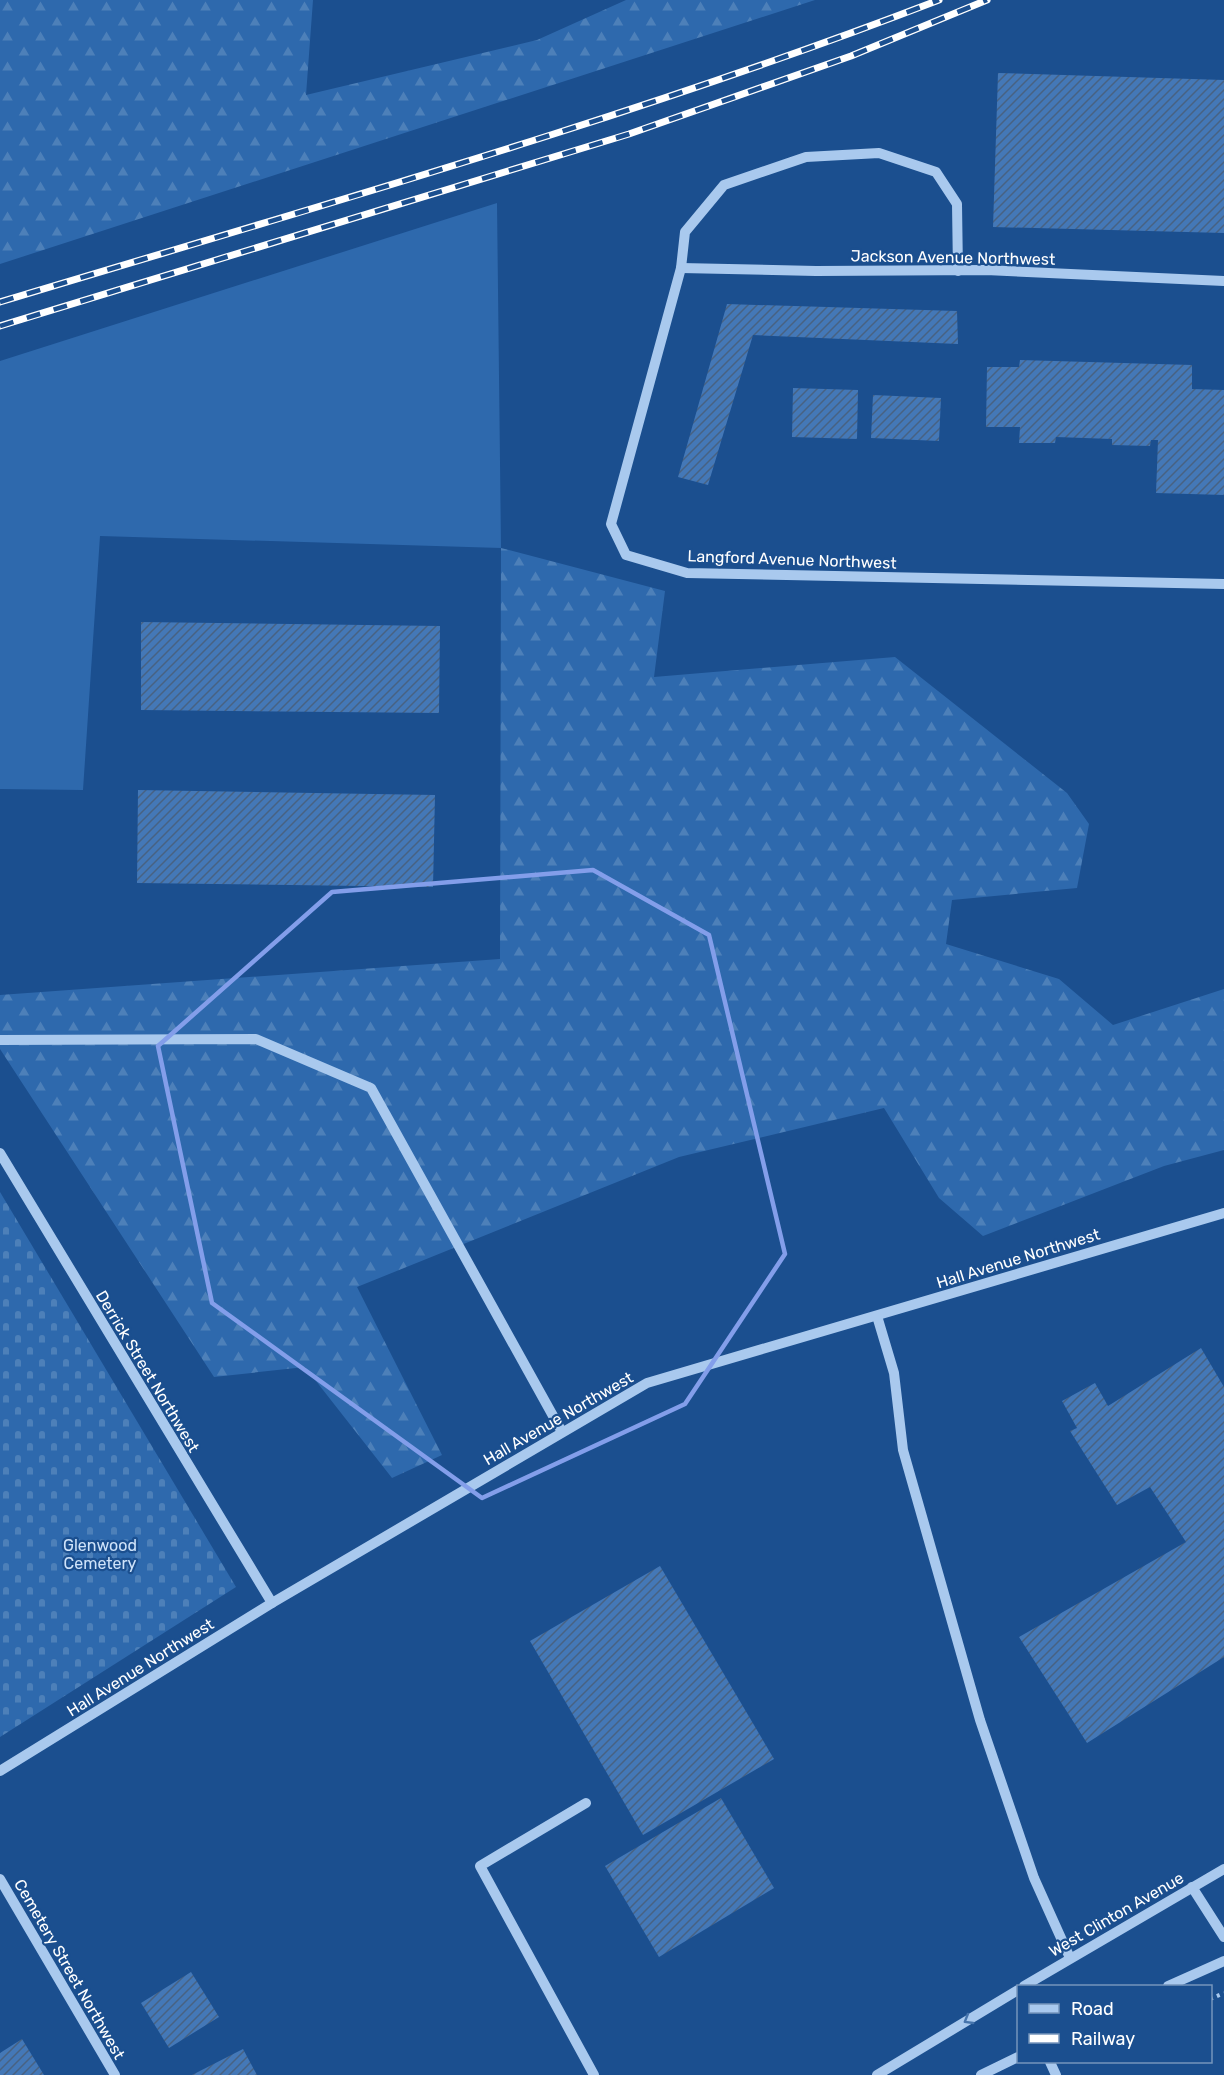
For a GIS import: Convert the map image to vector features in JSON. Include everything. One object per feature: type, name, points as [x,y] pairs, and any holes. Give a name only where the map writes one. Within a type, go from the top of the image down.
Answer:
[{"type":"street","name":"Langford Avenue Northwest","points":[[958,271],[957,204],[936,172],[879,153],[806,157],[724,185],[685,232],[681,268],[611,524],[626,555],[687,573],[1224,584]]},
{"type":"street","name":"Jackson Avenue Northwest","points":[[681,268],[816,272],[958,271],[1224,280]]},
{"type":"street","points":[[0,1040],[256,1039],[371,1088],[562,1432]]},
{"type":"street","name":"Derrick Street Northwest","points":[[0,1154],[272,1603]]},
{"type":"street","name":"Hall Avenue Northwest","points":[[0,1771],[272,1603],[647,1383],[1224,1213]]},
{"type":"street","points":[[877,1316],[894,1373],[903,1450],[980,1720],[1034,1878],[1070,1958]]},
{"type":"street","points":[[586,1803],[480,1866],[594,2075]]},
{"type":"street","name":"West Clinton Avenue","points":[[1026,1985],[1224,1869]]},
{"type":"street","name":"Cemetery Street Northwest","points":[[0,1879],[115,2075]]},
{"type":"street","points":[[1192,1887],[1224,1937]]},
{"type":"street","points":[[1170,1985],[1224,1961]]},
{"type":"street","points":[[877,2075],[1017,1991]]},
{"type":"street","points":[[981,2075],[1017,2057]]},
{"type":"highlighted area","points":[[593,870],[709,935],[785,1254],[685,1404],[482,1498],[212,1303],[158,1046],[332,892]]},
{"type":"green space","points":[[0,0],[313,0],[306,95],[537,40],[626,0],[815,0],[0,264]]},
{"type":"green space","points":[[497,203],[501,548],[100,536],[83,790],[0,789],[0,361]]},
{"type":"green space","points":[[501,548],[665,591],[654,677],[895,657],[1067,793],[1089,824],[1077,888],[952,900],[946,944],[1059,979],[1113,1025],[1224,989],[1224,1150],[1164,1166],[983,1236],[939,1198],[884,1108],[679,1157],[357,1287],[442,1455],[392,1478],[305,1367],[214,1377],[0,1049],[0,995],[500,959]]},
{"type":"green space","name":"Glenwood Cemetery","points":[[0,1192],[236,1587],[0,1737]]},
{"type":"building","points":[[998,73],[1224,80],[1224,233],[993,227]]},
{"type":"building","points":[[727,304],[957,311],[958,344],[753,335],[708,485],[678,477]]},
{"type":"building","points":[[1020,360],[1192,365],[1192,389],[1224,390],[1224,495],[1156,493],[1158,440],[1151,440],[1150,446],[1112,445],[1112,439],[1056,437],[1055,443],[1019,443],[1020,427],[986,427],[987,367],[1019,367]]},
{"type":"building","points":[[793,388],[858,390],[857,439],[792,437]]},
{"type":"building","points":[[873,395],[941,398],[939,441],[871,438]]},
{"type":"building","points":[[141,622],[440,626],[439,713],[141,710]]},
{"type":"building","points":[[138,790],[435,795],[433,887],[137,883]]},
{"type":"building","points":[[1201,1348],[1224,1387],[1224,1657],[1087,1743],[1019,1637],[1186,1542],[1150,1487],[1117,1505],[1070,1431],[1077,1428],[1062,1401],[1095,1383],[1108,1406]]},
{"type":"building","points":[[660,1566],[774,1759],[643,1835],[530,1641]]},
{"type":"building","points":[[721,1798],[774,1888],[659,1957],[605,1866]]},
{"type":"building","points":[[191,1972],[219,2017],[169,2048],[141,2003]]},
{"type":"building","points":[[22,2039],[44,2075],[0,2075],[0,2053]]},
{"type":"building","points":[[243,2049],[257,2075],[192,2075]]},
{"type":"railway","points":[[0,302],[472,160],[707,84],[939,0]]},
{"type":"railway","points":[[0,326],[629,134],[851,56],[987,0]]}]
